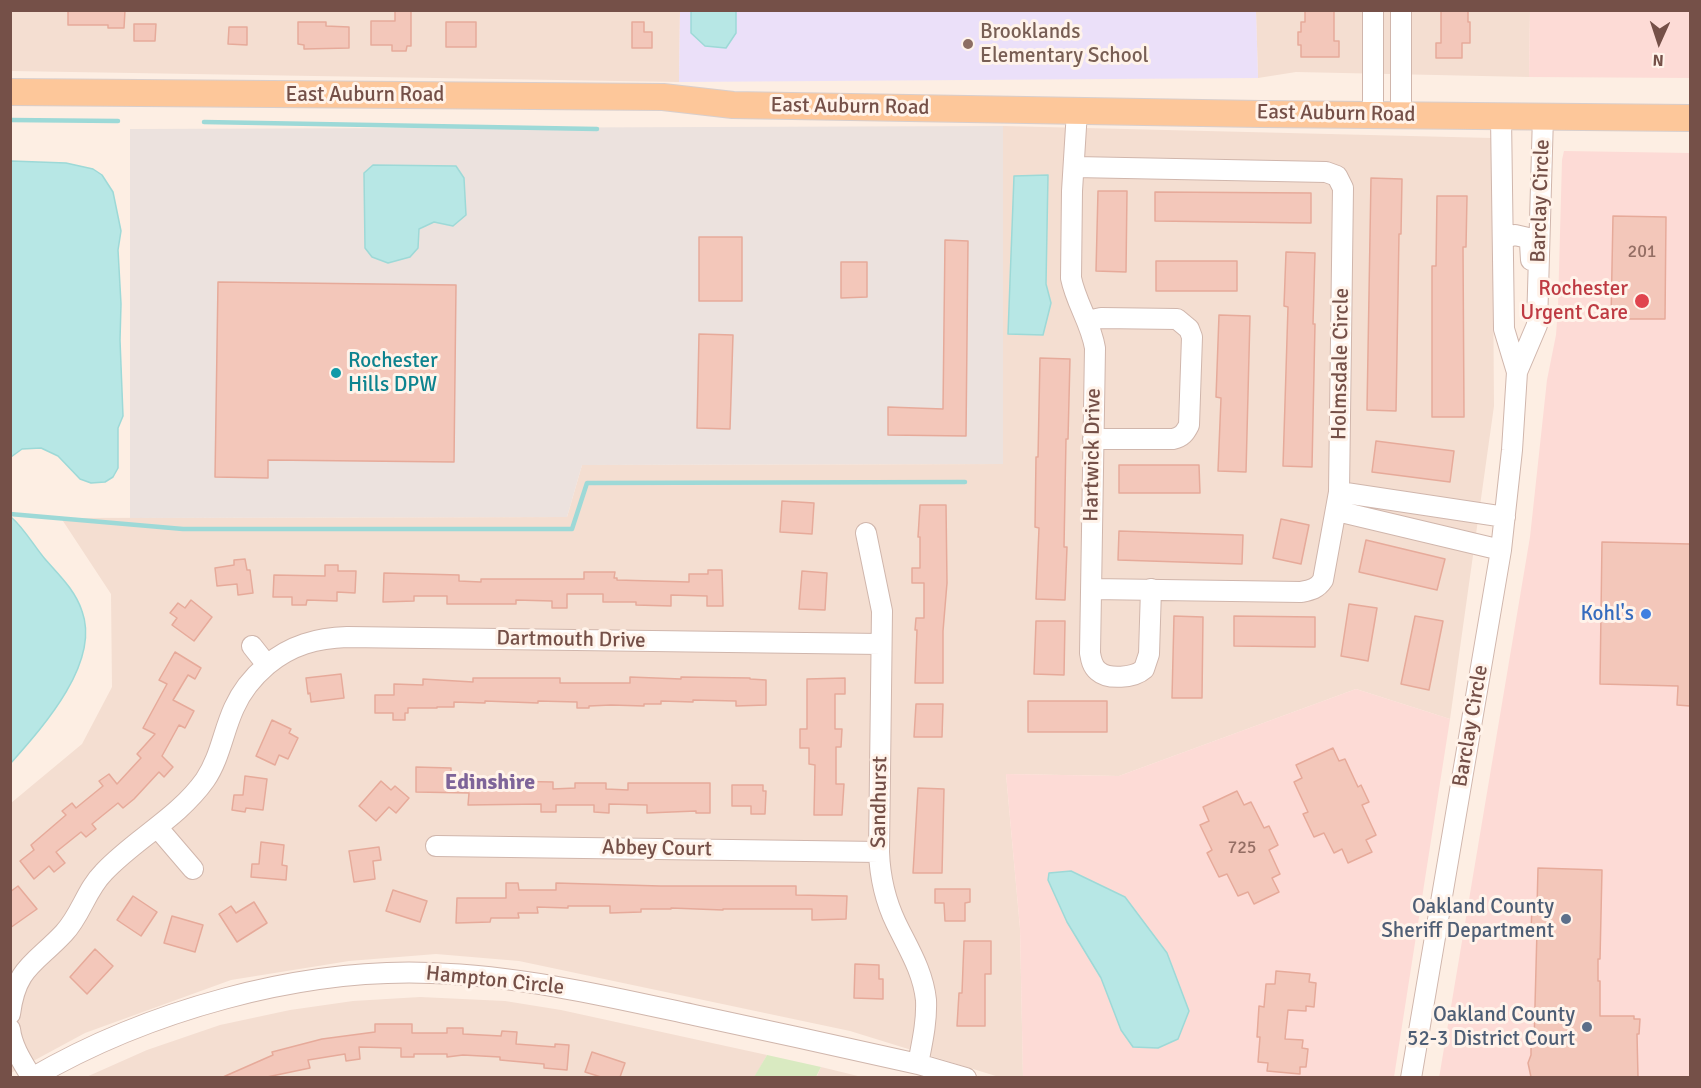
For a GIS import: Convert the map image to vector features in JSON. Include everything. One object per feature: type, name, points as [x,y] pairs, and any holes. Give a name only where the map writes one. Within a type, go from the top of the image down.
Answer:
[{"type":"main road","name":"East Auburn Road","points":[[10,92],[663,97],[733,105],[1690,118]]},
{"type":"street","points":[[1373,10],[1373,114]]},
{"type":"street","points":[[1401,10],[1401,115]]},
{"type":"street","name":"Hartwick Drive","points":[[1077,111],[1071,278],[1073,290],[1087,321],[1095,348],[1092,662],[1097,671],[1106,675],[1120,676],[1140,673],[1148,662],[1151,589]]},
{"type":"street","name":"Barclay Circle","points":[[1412,1077],[1501,550],[1512,450],[1517,372],[1537,325],[1544,116]]},
{"type":"street","name":"Barclay Circle","points":[[1501,117],[1504,330],[1517,372]]},
{"type":"street","name":"Holmsdale Circle","points":[[1075,167],[1326,172],[1337,176],[1343,188],[1338,501],[1323,580],[1311,590],[1301,592],[1092,589]]},
{"type":"street","name":"Barclay Circle","points":[[1503,238],[1515,235],[1528,238],[1531,264],[1538,286]]},
{"type":"street","points":[[1087,321],[1101,318],[1177,319],[1189,329],[1191,337],[1189,425],[1185,432],[1179,438],[1173,439],[1094,439]]},
{"type":"street","points":[[1338,501],[1505,517]]},
{"type":"street","points":[[1338,501],[1501,550]]},
{"type":"street","name":"Sandhurst","points":[[866,533],[880,595],[880,876],[886,899],[918,968],[926,999],[926,1021],[918,1064]]},
{"type":"street","name":"Dartmouth Drive","points":[[11,1005],[19,981],[26,969],[71,926],[86,896],[104,872],[176,811],[205,779],[219,753],[238,700],[246,688],[267,665],[300,645],[317,640],[347,637],[881,644]]},
{"type":"street","points":[[252,646],[267,665]]},
{"type":"street","points":[[157,827],[193,869]]},
{"type":"street","name":"Abbey Court","points":[[436,846],[879,852]]},
{"type":"street","name":"Hampton Circle","points":[[32,1077],[55,1072],[146,1024],[233,997],[283,985],[336,978],[430,973],[544,983],[918,1064],[966,1077]]},
{"type":"street","points":[[10,1029],[11,1038],[19,1057],[32,1077]]},
{"type":"shaded area","points":[[11,11],[680,11],[679,82],[11,71]]},
{"type":"shaded area","name":"Brooklands Elementary School","points":[[680,11],[1256,11],[1258,78],[679,82]]},
{"type":"shaded area","points":[[1256,11],[1530,11],[1529,77],[1296,72],[1258,78]]},
{"type":"shaded area","points":[[1530,11],[1690,11],[1690,78],[1529,77]]},
{"type":"shaded area","name":"Edinshire","points":[[1003,126],[1492,138],[1494,406],[1450,719],[1356,689],[1119,776],[1006,774],[1020,928],[1023,1077],[999,1077],[850,1031],[519,961],[436,954],[349,961],[231,980],[85,1033],[11,1073],[11,803],[82,744],[112,687],[111,594],[61,518],[567,517],[582,465],[1003,464]]},
{"type":"shaded area","points":[[1003,126],[1003,464],[582,465],[567,517],[130,518],[130,129]]},
{"type":"shaded area","points":[[1564,151],[1690,153],[1690,1077],[1439,1078],[1530,537],[1547,380],[1556,335]]},
{"type":"shaded area","points":[[1356,689],[1450,719],[1394,1077],[1023,1077],[1020,928],[1006,774],[1119,776]]},
{"type":"shaded area","points":[[420,997],[505,1001],[561,1010],[767,1055],[754,1078],[84,1078],[147,1050],[220,1025],[290,1010],[353,1001]]},
{"type":"shaded area","points":[[821,1067],[862,1077],[816,1078]]},
{"type":"green space","points":[[767,1055],[821,1067],[816,1077],[754,1077]]},
{"type":"water","points":[[691,11],[736,11],[736,33],[726,48],[705,46],[691,33]]},
{"type":"water","points":[[11,161],[66,163],[93,169],[102,175],[113,192],[121,231],[118,250],[123,416],[118,428],[118,468],[113,477],[105,482],[91,483],[80,479],[58,456],[41,448],[22,449],[11,457]]},
{"type":"water","points":[[373,165],[456,166],[464,178],[466,215],[453,226],[434,222],[419,229],[418,248],[410,257],[388,263],[372,257],[365,248],[364,173]]},
{"type":"water","points":[[1048,175],[1046,284],[1051,303],[1043,335],[1008,334],[1014,176]]},
{"type":"water","points":[[11,517],[71,590],[82,611],[86,631],[83,652],[76,673],[65,693],[38,732],[11,763]]},
{"type":"water","points":[[1071,871],[1125,897],[1167,953],[1189,1011],[1178,1039],[1158,1048],[1133,1047],[1121,1030],[1101,978],[1067,922],[1048,880],[1049,873]]},
{"type":"building","points":[[68,10],[125,10],[124,28],[108,28],[108,25],[68,25]]},
{"type":"building","points":[[395,10],[411,10],[411,46],[407,46],[406,51],[392,51],[392,45],[371,45],[371,21],[395,21]]},
{"type":"building","points":[[1305,10],[1334,10],[1334,41],[1339,41],[1339,57],[1301,57],[1298,32],[1301,32],[1301,22],[1305,22]]},
{"type":"building","points":[[1441,10],[1468,10],[1470,43],[1462,43],[1462,58],[1436,58],[1436,43],[1441,43]]},
{"type":"building","points":[[298,22],[326,22],[326,26],[349,27],[349,48],[304,49],[304,45],[298,44]]},
{"type":"building","points":[[446,22],[476,22],[476,47],[446,47]]},
{"type":"building","points":[[632,22],[644,22],[644,32],[652,32],[652,48],[632,48]]},
{"type":"building","points":[[134,24],[156,24],[155,41],[134,41]]},
{"type":"building","points":[[229,27],[247,27],[247,45],[228,44]]},
{"type":"building","points":[[1371,178],[1402,179],[1396,411],[1367,410]]},
{"type":"building","points":[[1098,191],[1127,191],[1126,272],[1096,271]]},
{"type":"building","points":[[1155,192],[1311,193],[1311,223],[1155,221]]},
{"type":"building","points":[[1437,196],[1467,196],[1466,247],[1463,247],[1464,417],[1432,417],[1432,266],[1436,266]]},
{"type":"building","points":[[1613,216],[1666,217],[1665,319],[1611,319]]},
{"type":"building","points":[[699,237],[742,237],[742,301],[699,301]]},
{"type":"building","points":[[945,240],[968,241],[966,436],[888,435],[888,407],[943,409]]},
{"type":"building","points":[[1286,252],[1315,253],[1312,467],[1283,466],[1288,307],[1284,306]]},
{"type":"building","points":[[1156,261],[1237,261],[1237,291],[1156,291]]},
{"type":"building","points":[[841,262],[867,262],[867,297],[841,298]]},
{"type":"building","name":"Rochester Hills DPW","points":[[218,282],[456,285],[454,462],[268,460],[268,478],[215,477]]},
{"type":"building","points":[[1219,315],[1250,316],[1246,472],[1218,471],[1221,398],[1216,397]]},
{"type":"building","points":[[699,334],[733,335],[730,429],[697,428]]},
{"type":"building","points":[[1040,358],[1070,359],[1068,439],[1066,439],[1065,600],[1036,599],[1039,528],[1035,527],[1036,457],[1038,457]]},
{"type":"building","points":[[1376,441],[1454,451],[1450,482],[1372,472]]},
{"type":"building","points":[[1119,465],[1199,465],[1200,493],[1119,493]]},
{"type":"building","points":[[782,501],[814,503],[812,534],[780,532]]},
{"type":"building","points":[[920,505],[946,505],[947,583],[943,631],[943,683],[915,683],[916,618],[924,618],[924,583],[912,583],[912,568],[920,568],[920,537],[918,537]]},
{"type":"building","points":[[1281,519],[1309,525],[1301,564],[1273,558]]},
{"type":"building","points":[[1119,531],[1243,535],[1242,564],[1118,560]]},
{"type":"building","points":[[1366,540],[1445,559],[1437,590],[1359,572]]},
{"type":"building","name":"Kohl's","points":[[1602,542],[1690,544],[1690,706],[1677,705],[1678,686],[1600,684]]},
{"type":"building","points":[[245,559],[247,570],[250,570],[253,593],[238,595],[237,584],[217,586],[215,568],[234,565],[234,560]]},
{"type":"building","points":[[325,565],[338,565],[338,571],[356,571],[355,593],[337,592],[337,601],[307,600],[306,605],[292,605],[292,597],[273,597],[274,575],[325,576]]},
{"type":"building","points":[[708,570],[722,570],[723,606],[707,606],[707,596],[671,595],[671,606],[636,605],[636,602],[603,602],[603,594],[567,594],[567,608],[552,608],[552,601],[516,600],[516,604],[447,604],[447,596],[414,596],[414,601],[383,602],[384,573],[459,575],[459,581],[481,582],[481,579],[584,579],[584,572],[615,572],[614,578],[617,580],[689,582],[689,574],[708,574]]},
{"type":"building","points":[[802,571],[827,573],[825,610],[799,609]]},
{"type":"building","points":[[191,600],[212,617],[194,641],[172,625],[177,618],[170,613],[178,603],[185,608]]},
{"type":"building","points":[[1349,604],[1377,608],[1368,661],[1341,656]]},
{"type":"building","points":[[1174,616],[1203,617],[1202,698],[1172,698]]},
{"type":"building","points":[[1234,616],[1315,617],[1315,647],[1234,646]]},
{"type":"building","points":[[1415,616],[1443,621],[1429,690],[1401,684]]},
{"type":"building","points":[[1036,621],[1065,621],[1064,675],[1034,674]]},
{"type":"building","points":[[175,652],[201,668],[195,679],[188,675],[173,700],[194,711],[185,728],[179,725],[162,756],[173,767],[164,777],[159,772],[123,808],[118,803],[92,824],[96,829],[86,837],[81,832],[56,852],[65,863],[54,872],[49,866],[34,879],[20,861],[34,850],[31,845],[66,815],[62,811],[72,803],[76,808],[103,786],[99,781],[109,774],[117,784],[141,758],[137,754],[155,734],[143,728],[167,684],[159,680]]},
{"type":"building","points":[[341,674],[344,698],[311,702],[306,678]]},
{"type":"building","points":[[630,677],[766,680],[766,705],[736,706],[736,701],[693,700],[693,702],[661,701],[661,704],[644,704],[644,706],[611,705],[577,708],[577,702],[485,701],[485,703],[454,702],[454,707],[408,708],[405,720],[393,720],[393,713],[375,713],[375,695],[394,695],[394,684],[423,685],[423,679],[473,682],[473,678],[560,678],[560,683],[630,683]]},
{"type":"building","points":[[845,678],[845,694],[835,694],[835,729],[842,729],[841,747],[836,747],[836,784],[844,784],[842,815],[814,815],[815,765],[809,764],[809,748],[800,748],[800,729],[807,729],[807,679]]},
{"type":"building","points":[[1028,701],[1107,701],[1107,732],[1028,732]]},
{"type":"building","points":[[916,704],[943,704],[942,737],[914,737]]},
{"type":"building","points":[[272,720],[291,729],[289,733],[298,738],[288,759],[279,755],[275,765],[256,756]]},
{"type":"building","points":[[1333,748],[1339,761],[1345,759],[1358,787],[1361,785],[1369,802],[1362,805],[1376,835],[1366,840],[1372,852],[1348,863],[1342,849],[1334,853],[1324,833],[1314,837],[1303,814],[1308,812],[1294,782],[1302,778],[1296,765]]},
{"type":"building","points":[[416,767],[451,768],[451,778],[454,780],[553,782],[553,789],[575,788],[575,783],[606,783],[606,789],[628,790],[628,783],[710,783],[710,813],[696,813],[696,811],[647,813],[647,805],[609,804],[609,813],[594,812],[594,805],[556,805],[556,812],[541,812],[541,804],[468,805],[469,793],[416,792]]},
{"type":"building","points":[[245,776],[267,779],[263,810],[246,808],[245,812],[232,810],[234,795],[243,795]]},
{"type":"building","points":[[381,781],[391,790],[395,786],[409,798],[396,813],[389,807],[376,821],[359,806]]},
{"type":"building","points":[[732,785],[763,785],[763,791],[766,791],[765,814],[751,814],[751,806],[732,806]]},
{"type":"building","points":[[918,788],[944,789],[942,873],[913,873]]},
{"type":"building","points":[[1237,791],[1244,805],[1251,802],[1264,828],[1269,826],[1278,845],[1269,850],[1280,874],[1272,878],[1279,892],[1254,904],[1248,892],[1238,896],[1227,874],[1219,877],[1207,853],[1212,850],[1200,825],[1209,821],[1203,807]]},
{"type":"building","points":[[261,842],[284,845],[282,865],[287,866],[286,880],[251,877],[252,864],[259,864]]},
{"type":"building","points":[[379,847],[381,860],[373,861],[375,879],[354,882],[349,851]]},
{"type":"building","points":[[1538,868],[1602,870],[1600,959],[1598,959],[1600,1016],[1634,1016],[1634,1019],[1640,1019],[1639,1034],[1637,1034],[1638,1077],[1531,1077],[1528,1063],[1531,1043],[1534,1043],[1537,930],[1531,930],[1532,908],[1537,908]]},
{"type":"building","points":[[506,883],[518,883],[519,890],[556,890],[556,883],[796,886],[796,895],[847,896],[846,919],[812,920],[812,909],[671,908],[610,913],[610,906],[568,906],[568,908],[537,907],[538,913],[518,913],[519,918],[491,918],[490,922],[456,923],[457,898],[506,898]]},
{"type":"building","points":[[18,886],[37,909],[10,928],[10,892]]},
{"type":"building","points":[[935,889],[970,889],[970,902],[965,903],[965,921],[945,921],[944,903],[935,903]]},
{"type":"building","points":[[393,890],[427,901],[420,922],[386,911]]},
{"type":"building","points":[[133,896],[157,912],[141,936],[117,920]]},
{"type":"building","points":[[254,902],[267,923],[237,942],[219,914],[231,906],[236,913]]},
{"type":"building","points":[[172,916],[203,925],[195,952],[164,943]]},
{"type":"building","points":[[964,941],[991,941],[991,974],[985,974],[985,1026],[957,1026],[959,993],[962,993]]},
{"type":"building","points":[[95,949],[113,966],[87,994],[70,977]]},
{"type":"building","points":[[855,964],[879,965],[879,979],[883,979],[883,999],[854,998]]},
{"type":"building","points":[[1276,971],[1310,974],[1309,982],[1316,983],[1314,1007],[1306,1006],[1306,1011],[1288,1010],[1285,1039],[1303,1040],[1302,1048],[1308,1049],[1306,1067],[1300,1067],[1300,1074],[1267,1071],[1268,1063],[1258,1062],[1259,1006],[1264,1007],[1266,984],[1275,984]]},
{"type":"building","points":[[375,1024],[412,1024],[412,1033],[447,1033],[447,1028],[463,1028],[463,1034],[501,1036],[502,1031],[517,1032],[516,1044],[555,1047],[555,1044],[569,1045],[567,1070],[544,1068],[544,1064],[500,1060],[500,1057],[463,1055],[447,1057],[447,1054],[414,1054],[414,1057],[401,1057],[401,1048],[359,1047],[360,1059],[346,1061],[345,1054],[308,1060],[310,1068],[267,1077],[223,1077],[273,1055],[272,1052],[322,1039],[375,1032]]},
{"type":"building","points":[[592,1052],[625,1063],[620,1077],[601,1077],[585,1072]]},
{"type":"waterway","points":[[10,120],[118,121]]},
{"type":"waterway","points":[[204,122],[597,129]]},
{"type":"waterway","points":[[10,514],[183,529],[572,529],[587,483],[965,482]]},
{"type":"place","name":"Brooklands Elementary School","points":[[968,44]]},
{"type":"place","name":"Rochester Urgent Care","points":[[1642,301]]},
{"type":"place","name":"Rochester Hills DPW","points":[[336,373]]},
{"type":"place","name":"Kohl's","points":[[1646,614]]},
{"type":"place","name":"Oakland County Sheriff Department","points":[[1566,919]]},
{"type":"place","name":"Oakland County 52-3 District Court","points":[[1587,1027]]},
{"type":"district","name":"Edinshire","points":[[490,783]]}]
